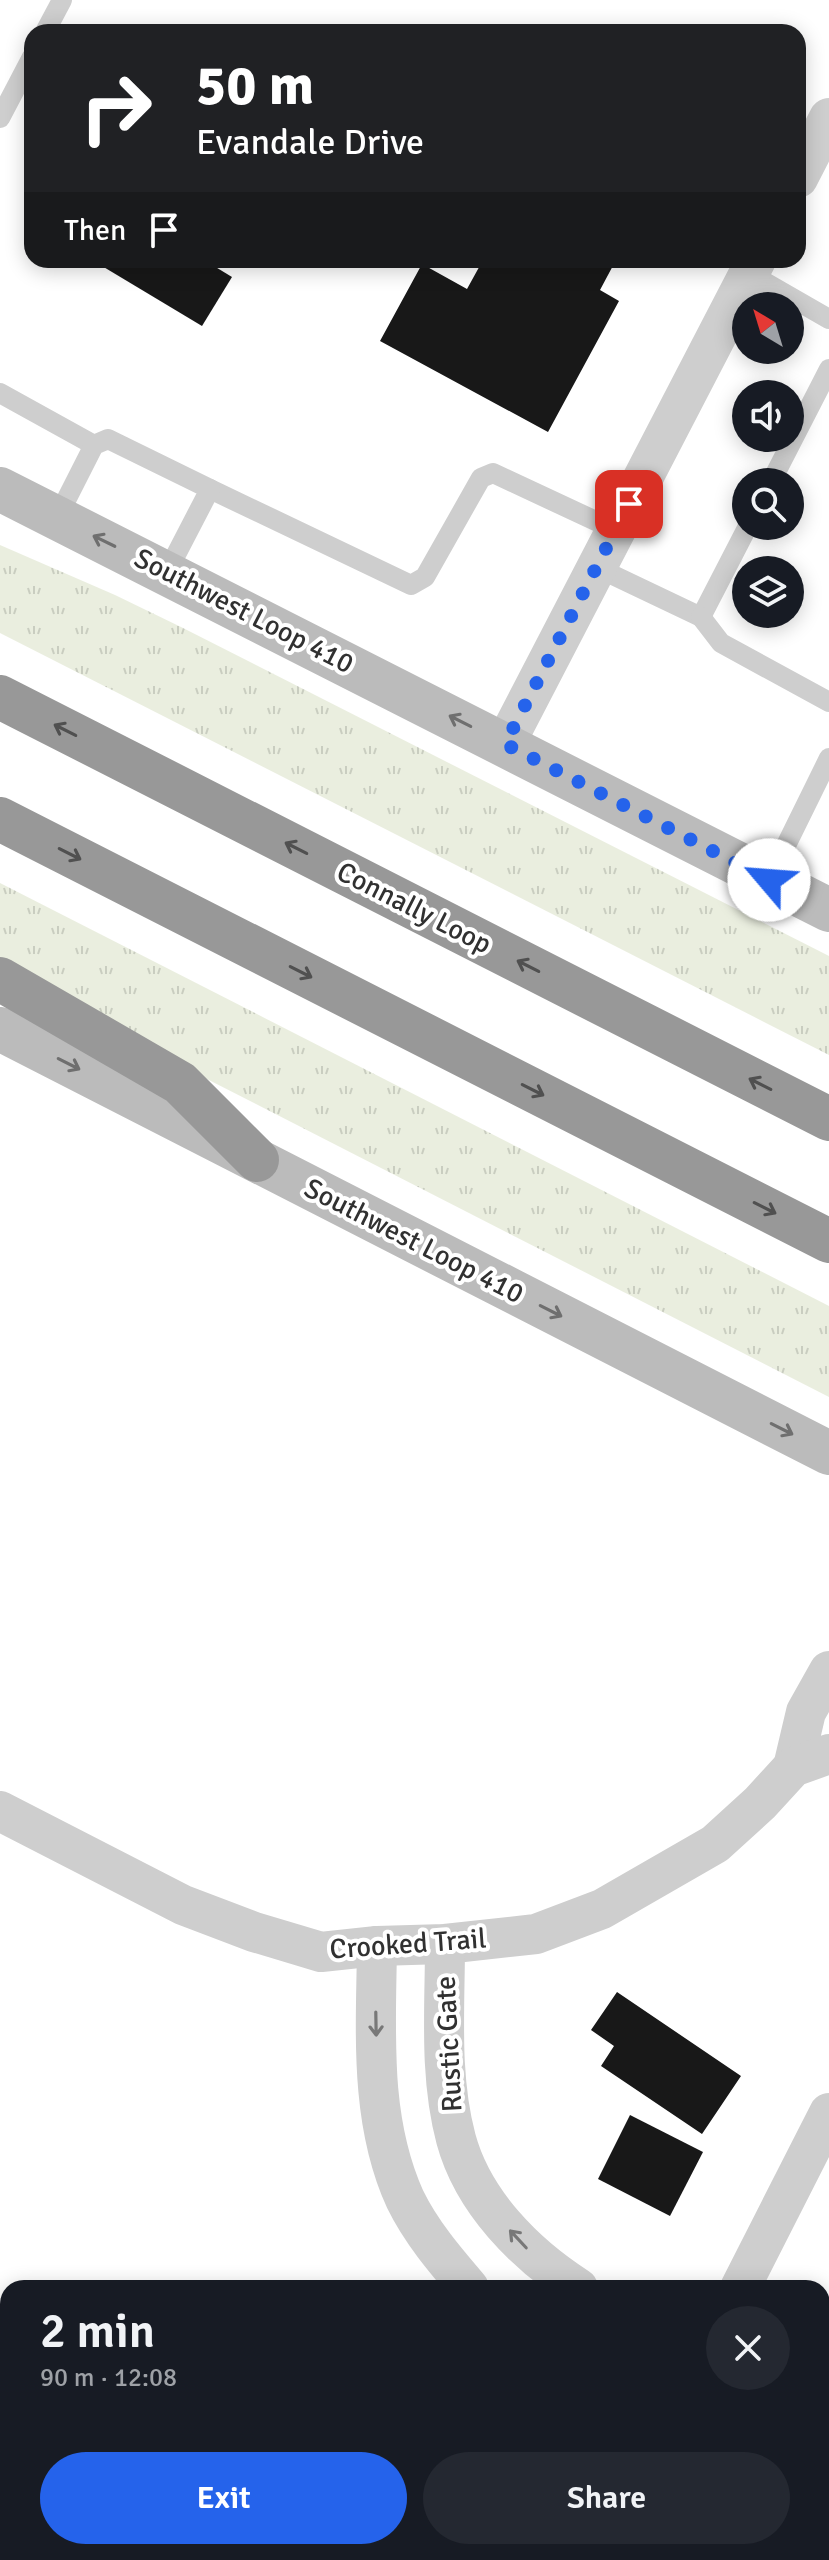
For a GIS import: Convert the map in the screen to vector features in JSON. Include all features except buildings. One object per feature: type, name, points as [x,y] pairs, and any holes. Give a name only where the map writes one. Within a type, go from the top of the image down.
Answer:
[{"type":"highway","name":"Connally Loop","points":[[0,697],[829,1119]]},
{"type":"highway","points":[[0,819],[829,1241]]},
{"type":"highway","points":[[0,979],[180,1083],[257,1160]]},
{"type":"main road","name":"Southwest Loop 410","points":[[0,489],[829,910]]},
{"type":"main road","name":"Southwest Loop 410","points":[[0,1029],[829,1453]]},
{"type":"street","points":[[806,163],[829,118]]},
{"type":"street","points":[[505,744],[751,268]]},
{"type":"street","name":"Crooked Trail","points":[[0,1811],[183,1905],[254,1932],[321,1952],[536,1934],[602,1909],[715,1844],[811,1760],[806,1712],[829,1671]]},
{"type":"street","name":"Rustic Gate","points":[[445,1944],[445,2066],[452,2120],[464,2161],[485,2199],[513,2234],[540,2261],[567,2280]]},
{"type":"street","points":[[377,1946],[377,2070],[382,2121],[391,2161],[406,2201],[438,2252],[462,2280]]},
{"type":"street","points":[[744,2280],[829,2113]]},
{"type":"lane","points":[[49,24],[62,0]]},
{"type":"lane","points":[[0,118],[24,72]]},
{"type":"lane","points":[[755,268],[829,319]]},
{"type":"lane","points":[[778,468],[829,369]]},
{"type":"lane","points":[[0,393],[94,445]]},
{"type":"lane","points":[[57,518],[94,445],[108,439],[411,585],[425,577],[481,478],[493,473],[615,530]]},
{"type":"lane","points":[[167,572],[210,489]]},
{"type":"lane","points":[[701,617],[741,540]]},
{"type":"lane","points":[[596,567],[701,617],[721,643],[829,702]]},
{"type":"lane","points":[[769,880],[829,758]]},
{"type":"green space","points":[[0,545],[181,627],[829,956],[829,1055],[0,633]]},
{"type":"green space","points":[[0,883],[829,1306],[829,1397],[201,1076],[0,964]]},
{"type":"route","points":[[629,504],[505,744],[769,880]]}]
